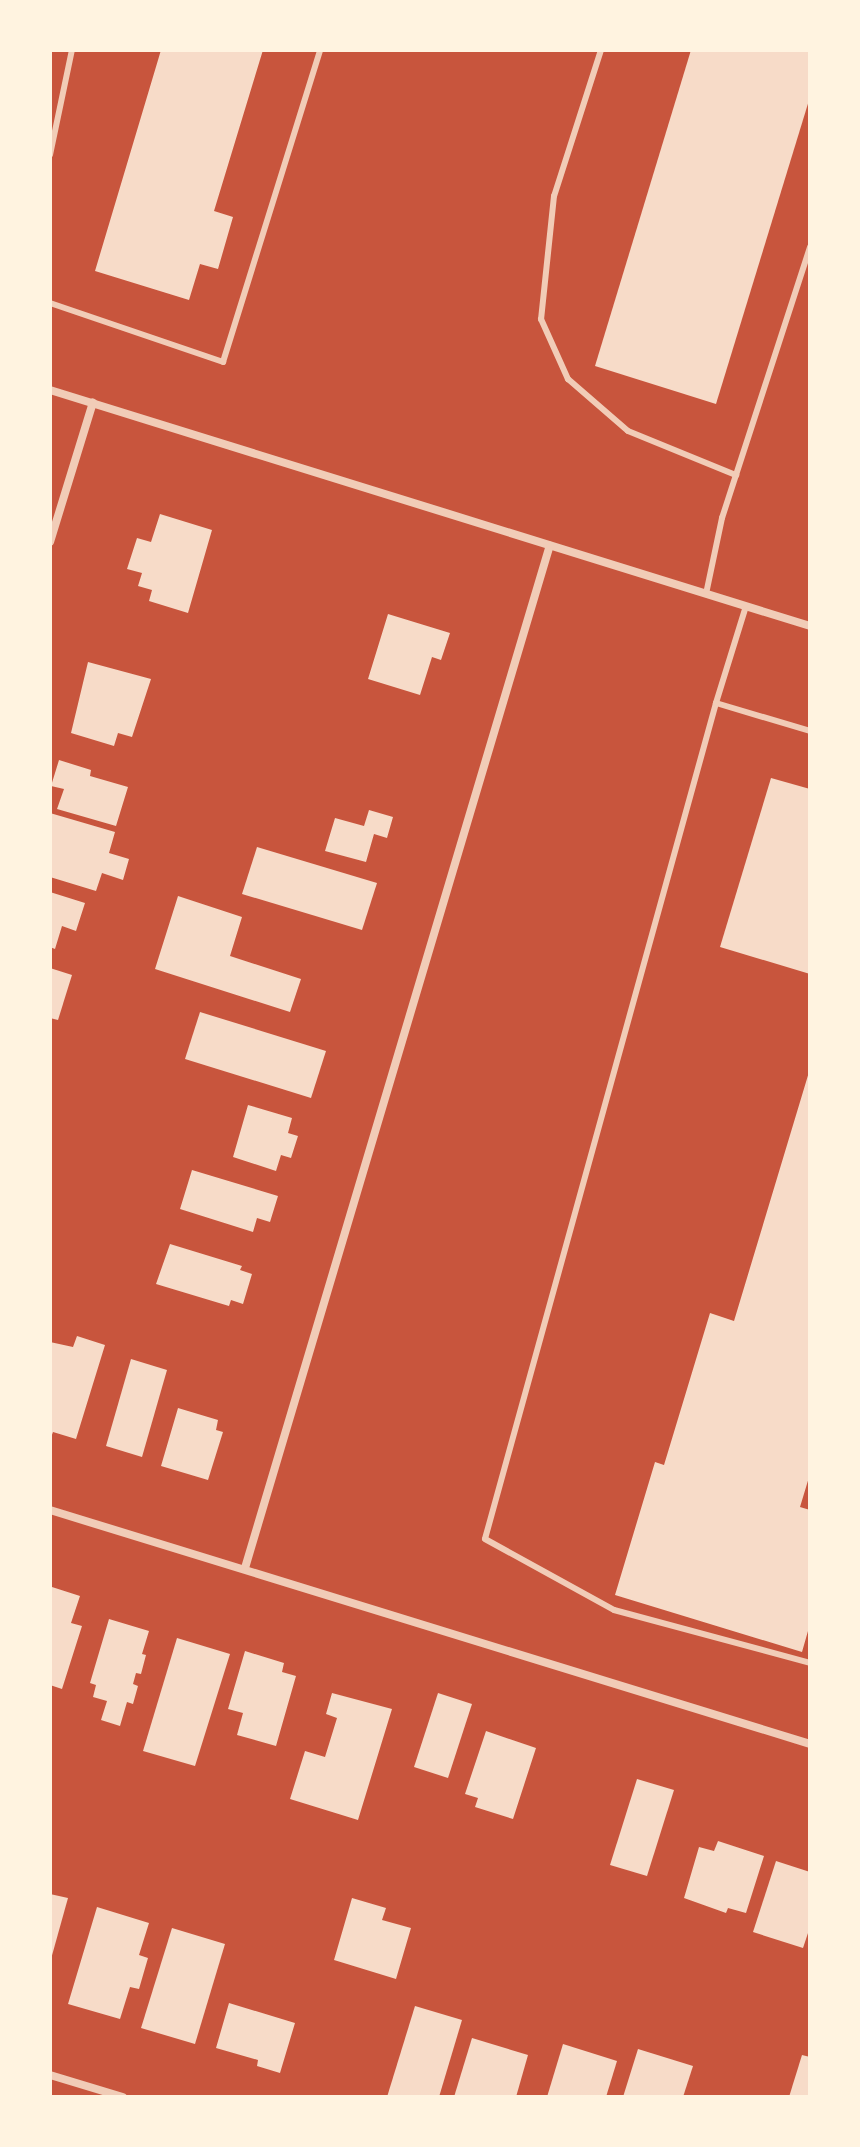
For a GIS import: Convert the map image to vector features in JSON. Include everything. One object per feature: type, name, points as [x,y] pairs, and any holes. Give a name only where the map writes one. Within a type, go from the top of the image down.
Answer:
[{"type":"street","points":[[50,390],[810,626]]},
{"type":"street","points":[[50,542],[93,402]]},
{"type":"street","points":[[245,1568],[550,545]]},
{"type":"street","points":[[50,1510],[810,1744]]},
{"type":"street","points":[[50,2075],[123,2097]]},
{"type":"lane","points":[[50,155],[72,50]]},
{"type":"lane","points":[[50,303],[223,362],[320,50]]},
{"type":"lane","points":[[601,50],[554,196],[541,319],[568,379],[628,431],[736,475]]},
{"type":"lane","points":[[706,594],[722,518],[810,247]]},
{"type":"lane","points":[[746,606],[716,703],[485,1539],[614,1610],[810,1663]]},
{"type":"lane","points":[[716,703],[810,731]]},
{"type":"building","points":[[161,50],[263,50],[214,211],[233,217],[218,269],[200,264],[189,300],[95,271]]},
{"type":"building","points":[[691,50],[810,50],[810,97],[716,404],[595,366]]},
{"type":"building","points":[[160,514],[212,530],[188,613],[149,601],[152,590],[138,586],[142,573],[127,569],[137,538],[151,542]]},
{"type":"building","points":[[388,614],[450,633],[441,660],[432,657],[420,695],[368,679]]},
{"type":"building","points":[[88,662],[151,679],[132,737],[118,733],[114,746],[71,733]]},
{"type":"building","points":[[59,760],[91,770],[90,776],[128,787],[116,826],[57,809],[64,789],[51,786]]},
{"type":"building","points":[[771,778],[810,789],[810,974],[720,947]]},
{"type":"building","points":[[369,810],[393,817],[387,838],[374,834],[366,862],[325,851],[335,818],[364,826]]},
{"type":"building","points":[[50,813],[115,832],[109,853],[129,859],[123,880],[102,873],[96,891],[50,877]]},
{"type":"building","points":[[257,847],[377,883],[362,930],[242,894]]},
{"type":"building","points":[[50,892],[85,903],[76,931],[62,926],[55,949],[50,947]]},
{"type":"building","points":[[178,896],[242,917],[230,956],[301,979],[290,1012],[155,969]]},
{"type":"building","points":[[50,968],[72,975],[58,1020],[50,1018]]},
{"type":"building","points":[[200,1012],[326,1051],[311,1098],[185,1059]]},
{"type":"building","points":[[809,1072],[810,1474],[800,1507],[810,1510],[810,1624],[802,1652],[615,1595],[655,1462],[664,1465],[710,1313],[734,1321]]},
{"type":"building","points":[[248,1105],[292,1118],[288,1133],[298,1136],[291,1158],[281,1155],[276,1171],[233,1157]]},
{"type":"building","points":[[192,1170],[278,1196],[270,1222],[257,1218],[253,1232],[180,1209]]},
{"type":"building","points":[[170,1244],[242,1266],[240,1270],[252,1274],[243,1304],[231,1300],[229,1306],[156,1284]]},
{"type":"building","points":[[77,1336],[105,1345],[76,1439],[53,1432],[50,1440],[50,1342],[73,1347]]},
{"type":"building","points":[[131,1359],[167,1370],[142,1457],[106,1446]]},
{"type":"building","points":[[178,1408],[218,1420],[216,1430],[223,1432],[208,1480],[161,1466]]},
{"type":"building","points":[[52,1587],[80,1596],[71,1623],[82,1626],[62,1689],[50,1685]]},
{"type":"building","points":[[109,1619],[149,1631],[142,1654],[146,1655],[141,1674],[136,1673],[133,1684],[138,1686],[133,1704],[127,1702],[120,1726],[101,1720],[107,1701],[93,1697],[96,1685],[90,1683]]},
{"type":"building","points":[[177,1638],[230,1654],[195,1766],[143,1751]]},
{"type":"building","points":[[245,1651],[284,1663],[282,1672],[296,1676],[276,1746],[237,1735],[243,1713],[228,1709]]},
{"type":"building","points":[[332,1693],[392,1709],[358,1820],[290,1799],[305,1751],[325,1757],[337,1718],[326,1714]]},
{"type":"building","points":[[438,1693],[472,1704],[448,1778],[414,1767]]},
{"type":"building","points":[[486,1731],[536,1748],[513,1819],[475,1807],[478,1798],[465,1794]]},
{"type":"building","points":[[637,1779],[674,1790],[647,1876],[610,1865]]},
{"type":"building","points":[[718,1841],[764,1856],[746,1913],[728,1908],[726,1913],[684,1898],[699,1847],[714,1851]]},
{"type":"building","points":[[776,1861],[810,1872],[810,1927],[803,1948],[753,1932]]},
{"type":"building","points":[[50,1894],[68,1898],[51,1959],[50,1959]]},
{"type":"building","points":[[352,1898],[386,1908],[382,1920],[411,1928],[396,1979],[334,1960]]},
{"type":"building","points":[[97,1907],[149,1923],[139,1955],[148,1958],[139,1989],[130,1987],[120,2019],[68,2004]]},
{"type":"building","points":[[172,1928],[225,1944],[195,2044],[141,2028]]},
{"type":"building","points":[[229,2003],[295,2023],[280,2073],[257,2066],[258,2060],[216,2048]]},
{"type":"building","points":[[415,2006],[462,2020],[439,2097],[387,2097]]},
{"type":"building","points":[[472,2038],[528,2055],[516,2097],[454,2097]]},
{"type":"building","points":[[563,2044],[617,2061],[606,2097],[547,2097]]},
{"type":"building","points":[[638,2049],[693,2066],[683,2097],[623,2097]]},
{"type":"building","points":[[802,2055],[810,2057],[810,2097],[789,2097]]}]
